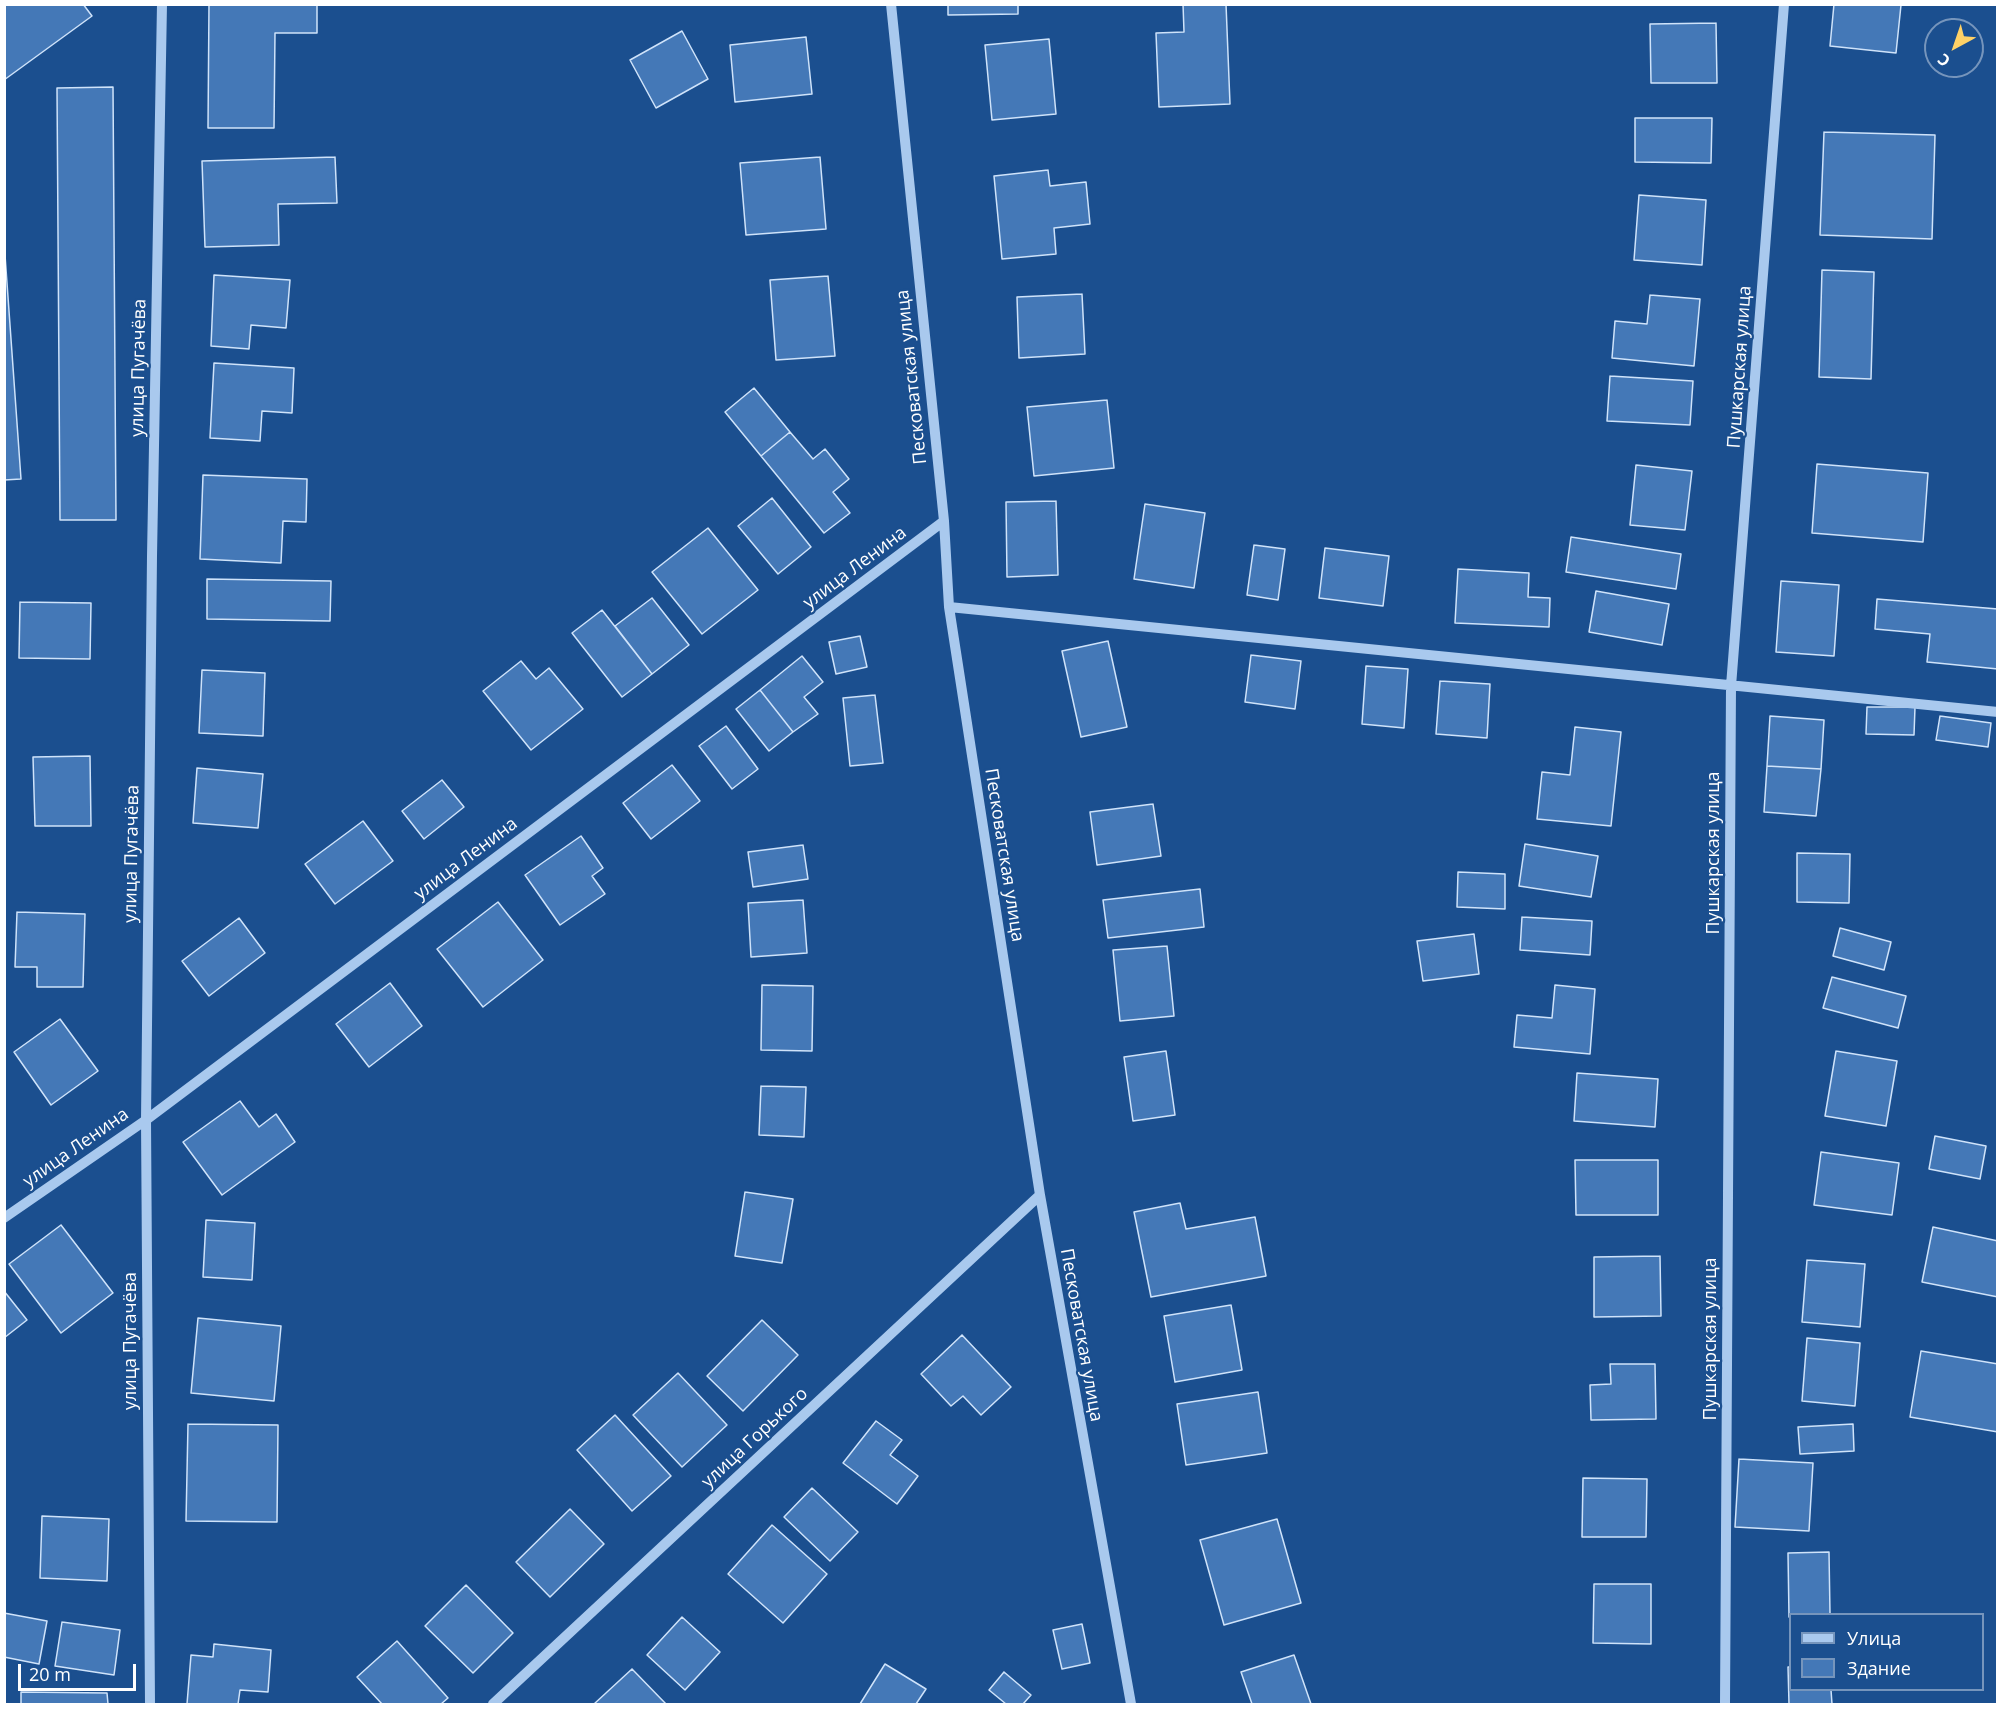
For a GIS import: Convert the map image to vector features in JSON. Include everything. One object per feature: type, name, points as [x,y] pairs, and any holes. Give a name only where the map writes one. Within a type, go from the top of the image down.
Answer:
[{"type":"street","name":"улица Пугачёва","points":[[150,1704],[146,1120],[152,556],[162,4]]},
{"type":"street","name":"Песковатская улица","points":[[891,4],[944,522],[950,607],[1040,1195],[1131,1704]]},
{"type":"street","name":"Пушкарская улица","points":[[1725,1704],[1731,686],[1784,4]]},
{"type":"street","name":"улица Ленина","points":[[4,1218],[146,1120],[944,522]]},
{"type":"street","points":[[950,607],[1998,712]]},
{"type":"street","name":"улица Горького","points":[[493,1704],[1040,1195]]},
{"type":"building","points":[[4,4],[83,4],[92,16],[4,80]]},
{"type":"building","points":[[209,4],[317,4],[317,33],[275,33],[274,128],[208,128]]},
{"type":"building","points":[[948,4],[1018,4],[1018,14],[948,15]]},
{"type":"building","points":[[1183,4],[1226,4],[1230,104],[1159,107],[1156,33],[1184,32]]},
{"type":"building","points":[[1834,4],[1901,5],[1896,53],[1830,46]]},
{"type":"building","points":[[1716,23],[1717,83],[1651,83],[1650,24]]},
{"type":"building","points":[[682,31],[708,79],[656,108],[630,60]]},
{"type":"building","points":[[806,37],[812,94],[735,102],[730,45]]},
{"type":"building","points":[[1049,39],[1056,114],[992,120],[985,45]]},
{"type":"building","points":[[113,87],[116,520],[60,520],[57,88]]},
{"type":"building","points":[[1635,118],[1712,118],[1711,163],[1635,162]]},
{"type":"building","points":[[1824,132],[1935,135],[1932,239],[1820,235]]},
{"type":"building","points":[[335,157],[337,203],[278,204],[279,245],[205,247],[202,161]]},
{"type":"building","points":[[820,157],[826,229],[746,235],[740,163]]},
{"type":"building","points":[[1048,170],[1050,186],[1086,182],[1090,224],[1054,228],[1056,254],[1002,259],[994,176]]},
{"type":"building","points":[[1639,195],[1706,200],[1702,265],[1634,260]]},
{"type":"building","points":[[4,241],[21,479],[4,480]]},
{"type":"building","points":[[1822,270],[1874,272],[1871,379],[1819,377]]},
{"type":"building","points":[[214,275],[290,280],[286,328],[251,325],[249,349],[211,346]]},
{"type":"building","points":[[828,276],[835,356],[776,360],[770,280]]},
{"type":"building","points":[[1082,294],[1085,354],[1019,358],[1017,297]]},
{"type":"building","points":[[1650,295],[1700,299],[1694,366],[1612,358],[1615,321],[1647,324]]},
{"type":"building","points":[[214,363],[294,368],[292,413],[262,411],[260,441],[210,438]]},
{"type":"building","points":[[1610,376],[1693,381],[1690,425],[1607,421]]},
{"type":"building","points":[[754,388],[790,432],[761,456],[725,412]]},
{"type":"building","points":[[1107,400],[1114,468],[1034,476],[1027,407]]},
{"type":"building","points":[[790,432],[813,459],[825,449],[849,479],[833,492],[850,513],[824,533],[761,456]]},
{"type":"building","points":[[1817,464],[1928,473],[1923,542],[1812,533]]},
{"type":"building","points":[[1636,465],[1692,471],[1685,530],[1630,525]]},
{"type":"building","points":[[203,475],[307,479],[306,522],[283,521],[281,563],[200,559]]},
{"type":"building","points":[[772,498],[811,547],[778,574],[738,526]]},
{"type":"building","points":[[1056,501],[1058,575],[1007,577],[1006,502]]},
{"type":"building","points":[[1145,504],[1205,513],[1194,588],[1134,579]]},
{"type":"building","points":[[708,528],[758,590],[702,634],[652,572]]},
{"type":"building","points":[[1571,537],[1681,554],[1676,589],[1566,572]]},
{"type":"building","points":[[1254,545],[1285,549],[1278,600],[1247,595]]},
{"type":"building","points":[[1325,548],[1389,556],[1383,606],[1319,598]]},
{"type":"building","points":[[1458,569],[1529,573],[1528,597],[1550,598],[1549,627],[1455,623]]},
{"type":"building","points":[[207,579],[331,581],[330,621],[207,619]]},
{"type":"building","points":[[1781,581],[1839,585],[1834,656],[1776,652]]},
{"type":"building","points":[[1596,591],[1669,604],[1662,645],[1589,632]]},
{"type":"building","points":[[652,598],[689,645],[652,674],[615,626]]},
{"type":"building","points":[[1877,599],[1998,609],[1998,669],[1927,662],[1930,634],[1875,629]]},
{"type":"building","points":[[20,602],[91,603],[90,659],[19,658]]},
{"type":"building","points":[[602,610],[652,674],[622,697],[572,633]]},
{"type":"building","points":[[860,636],[867,667],[836,674],[829,642]]},
{"type":"building","points":[[1108,641],[1127,727],[1081,737],[1062,651]]},
{"type":"building","points":[[1251,655],[1301,661],[1295,709],[1245,702]]},
{"type":"building","points":[[802,656],[823,682],[804,697],[818,714],[793,732],[760,690]]},
{"type":"building","points":[[521,661],[536,679],[549,668],[583,709],[531,750],[483,691]]},
{"type":"building","points":[[1366,666],[1408,669],[1404,728],[1362,724]]},
{"type":"building","points":[[202,670],[265,673],[263,736],[199,733]]},
{"type":"building","points":[[1440,681],[1490,684],[1487,738],[1436,734]]},
{"type":"building","points":[[760,690],[793,732],[769,751],[736,709]]},
{"type":"building","points":[[875,695],[883,763],[850,766],[843,698]]},
{"type":"building","points":[[1867,707],[1915,707],[1914,735],[1866,734]]},
{"type":"building","points":[[1770,716],[1824,720],[1821,769],[1767,766]]},
{"type":"building","points":[[1940,716],[1991,723],[1988,747],[1936,740]]},
{"type":"building","points":[[726,726],[758,769],[732,789],[699,746]]},
{"type":"building","points":[[1575,727],[1621,732],[1611,826],[1537,819],[1542,772],[1570,775]]},
{"type":"building","points":[[90,756],[91,826],[35,826],[33,757]]},
{"type":"building","points":[[672,765],[700,801],[651,839],[623,803]]},
{"type":"building","points":[[1767,766],[1821,769],[1816,816],[1764,812]]},
{"type":"building","points":[[197,768],[263,774],[258,828],[193,823]]},
{"type":"building","points":[[442,780],[464,807],[424,839],[402,811]]},
{"type":"building","points":[[1153,804],[1161,856],[1097,865],[1090,812]]},
{"type":"building","points":[[363,821],[393,861],[335,904],[305,864]]},
{"type":"building","points":[[581,836],[603,868],[592,876],[605,894],[560,925],[525,875]]},
{"type":"building","points":[[1525,844],[1598,856],[1591,897],[1519,886]]},
{"type":"building","points":[[803,845],[808,879],[753,887],[748,852]]},
{"type":"building","points":[[1797,853],[1850,854],[1849,903],[1797,902]]},
{"type":"building","points":[[1458,872],[1505,874],[1505,909],[1457,907]]},
{"type":"building","points":[[1200,889],[1204,927],[1108,938],[1103,900]]},
{"type":"building","points":[[803,900],[807,953],[751,957],[748,903]]},
{"type":"building","points":[[498,902],[543,960],[483,1007],[437,949]]},
{"type":"building","points":[[17,912],[85,914],[83,987],[37,987],[37,967],[15,967]]},
{"type":"building","points":[[1522,917],[1592,921],[1590,955],[1520,950]]},
{"type":"building","points":[[239,918],[265,953],[209,996],[182,961]]},
{"type":"building","points":[[1840,928],[1891,942],[1884,970],[1833,956]]},
{"type":"building","points":[[1474,934],[1479,974],[1423,981],[1417,941]]},
{"type":"building","points":[[1167,946],[1174,1016],[1120,1021],[1113,950]]},
{"type":"building","points":[[1832,977],[1906,996],[1898,1028],[1823,1008]]},
{"type":"building","points":[[390,983],[422,1026],[369,1067],[336,1024]]},
{"type":"building","points":[[762,985],[813,986],[812,1051],[761,1050]]},
{"type":"building","points":[[1555,985],[1595,989],[1590,1054],[1514,1047],[1517,1015],[1552,1018]]},
{"type":"building","points":[[60,1019],[98,1071],[51,1105],[14,1052]]},
{"type":"building","points":[[1166,1051],[1175,1115],[1133,1121],[1124,1057]]},
{"type":"building","points":[[1836,1051],[1897,1061],[1886,1126],[1825,1116]]},
{"type":"building","points":[[1577,1073],[1658,1079],[1655,1127],[1574,1121]]},
{"type":"building","points":[[761,1086],[806,1087],[804,1137],[759,1135]]},
{"type":"building","points":[[240,1101],[259,1127],[276,1114],[295,1142],[222,1195],[183,1142]]},
{"type":"building","points":[[1935,1136],[1986,1146],[1980,1179],[1929,1169]]},
{"type":"building","points":[[1821,1152],[1899,1163],[1892,1215],[1814,1205]]},
{"type":"building","points":[[1575,1160],[1658,1160],[1658,1215],[1576,1215]]},
{"type":"building","points":[[745,1192],[793,1199],[782,1263],[735,1256]]},
{"type":"building","points":[[1180,1203],[1186,1229],[1255,1217],[1266,1276],[1151,1297],[1134,1212]]},
{"type":"building","points":[[206,1220],[255,1223],[252,1280],[203,1277]]},
{"type":"building","points":[[61,1225],[113,1293],[61,1333],[9,1264]]},
{"type":"building","points":[[1933,1227],[1998,1241],[1998,1297],[1922,1282]]},
{"type":"building","points":[[1660,1256],[1661,1316],[1594,1317],[1594,1257]]},
{"type":"building","points":[[1807,1260],[1865,1264],[1860,1327],[1802,1322]]},
{"type":"building","points":[[4,1291],[27,1320],[4,1338]]},
{"type":"building","points":[[1231,1305],[1242,1370],[1175,1382],[1164,1316]]},
{"type":"building","points":[[198,1318],[281,1326],[274,1401],[191,1393]]},
{"type":"building","points":[[762,1320],[798,1355],[743,1411],[707,1376]]},
{"type":"building","points":[[962,1335],[1011,1387],[981,1415],[963,1396],[951,1406],[921,1374]]},
{"type":"building","points":[[1807,1338],[1860,1343],[1855,1406],[1802,1401]]},
{"type":"building","points":[[1921,1351],[1998,1364],[1998,1432],[1910,1417]]},
{"type":"building","points":[[1610,1364],[1655,1364],[1656,1419],[1591,1420],[1590,1385],[1611,1384]]},
{"type":"building","points":[[678,1373],[727,1425],[682,1467],[633,1415]]},
{"type":"building","points":[[1258,1392],[1267,1453],[1186,1465],[1177,1404]]},
{"type":"building","points":[[615,1415],[671,1476],[632,1511],[577,1450]]},
{"type":"building","points":[[876,1421],[902,1440],[890,1455],[918,1476],[897,1504],[843,1463]]},
{"type":"building","points":[[188,1424],[278,1425],[277,1522],[186,1521]]},
{"type":"building","points":[[1853,1424],[1854,1451],[1800,1454],[1798,1427]]},
{"type":"building","points":[[1739,1459],[1813,1463],[1809,1531],[1735,1527]]},
{"type":"building","points":[[1583,1478],[1647,1479],[1646,1537],[1582,1537]]},
{"type":"building","points":[[812,1488],[858,1532],[830,1561],[784,1517]]},
{"type":"building","points":[[570,1509],[604,1544],[550,1597],[516,1562]]},
{"type":"building","points":[[42,1516],[109,1519],[107,1581],[40,1578]]},
{"type":"building","points":[[1277,1519],[1301,1603],[1224,1625],[1200,1540]]},
{"type":"building","points":[[772,1525],[827,1574],[783,1623],[728,1574]]},
{"type":"building","points":[[1829,1552],[1830,1613],[1789,1613],[1789,1617],[1788,1553]]},
{"type":"building","points":[[1594,1584],[1651,1584],[1651,1644],[1593,1643]]},
{"type":"building","points":[[466,1585],[513,1633],[473,1673],[425,1626]]},
{"type":"building","points":[[4,1613],[47,1621],[39,1664],[4,1657]]},
{"type":"building","points":[[682,1617],[720,1652],[685,1690],[647,1655]]},
{"type":"building","points":[[62,1622],[120,1630],[114,1675],[55,1666]]},
{"type":"building","points":[[1082,1624],[1090,1663],[1062,1669],[1053,1630]]},
{"type":"building","points":[[397,1641],[448,1698],[441,1704],[382,1704],[357,1677]]},
{"type":"building","points":[[214,1644],[271,1650],[268,1692],[240,1690],[238,1704],[187,1704],[191,1655],[213,1657]]},
{"type":"building","points":[[1294,1655],[1311,1704],[1252,1704],[1241,1672]]},
{"type":"building","points":[[885,1664],[926,1689],[916,1704],[860,1704]]},
{"type":"building","points":[[1788,1667],[1789,1691],[1831,1691],[1832,1704],[1789,1704]]},
{"type":"building","points":[[632,1669],[666,1704],[594,1704]]},
{"type":"building","points":[[1004,1672],[1031,1695],[1023,1704],[1006,1704],[989,1690]]},
{"type":"building","points":[[21,1692],[107,1693],[108,1704],[21,1704]]}]
